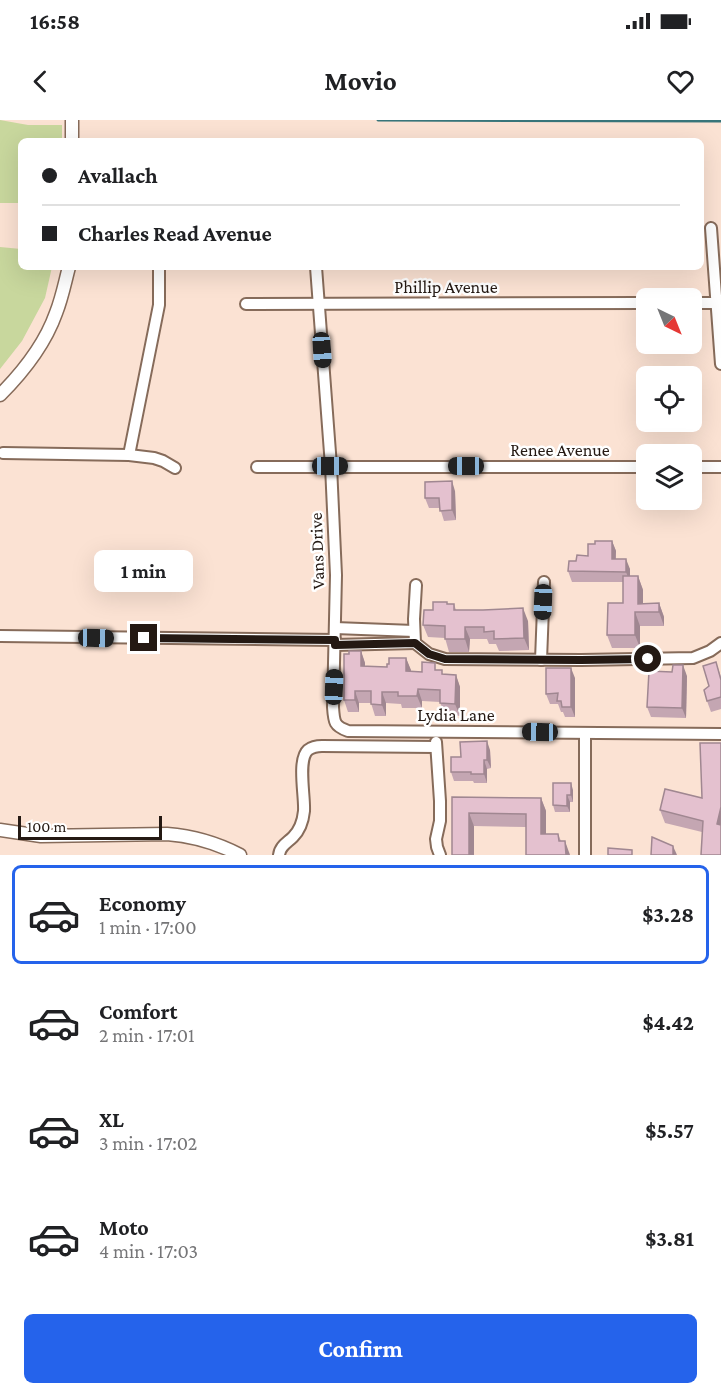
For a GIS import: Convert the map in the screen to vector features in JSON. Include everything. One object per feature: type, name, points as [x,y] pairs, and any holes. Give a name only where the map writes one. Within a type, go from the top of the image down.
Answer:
[{"type":"street","points":[[72,120],[72,138]]},
{"type":"street","points":[[711,228],[719,303],[721,364]]},
{"type":"street","points":[[0,395],[24,367],[43,339],[56,314],[68,270]]},
{"type":"street","points":[[129,455],[159,305],[159,270]]},
{"type":"street","name":"Vans Drive","points":[[316,270],[336,575],[333,707],[337,725]]},
{"type":"street","name":"Phillip Avenue","points":[[246,304],[636,303]]},
{"type":"street","points":[[702,303],[719,303]]},
{"type":"street","points":[[3,453],[129,455],[154,458],[175,468]]},
{"type":"street","name":"Renee Avenue","points":[[257,467],[636,467]]},
{"type":"street","points":[[702,467],[721,467]]},
{"type":"street","points":[[541,660],[544,582]]},
{"type":"street","points":[[415,643],[416,585]]},
{"type":"street","points":[[335,628],[414,631]]},
{"type":"street","points":[[0,636],[415,643],[429,654],[445,659],[541,660],[693,658],[710,651],[721,643]]},
{"type":"street","name":"Lydia Lane","points":[[337,725],[348,731],[721,734]]},
{"type":"street","points":[[436,732],[440,801],[440,821],[436,839],[440,855]]},
{"type":"street","points":[[585,733],[585,855]]},
{"type":"street","points":[[279,855],[282,847],[302,823],[304,811],[302,761],[308,750],[322,746],[436,747]]},
{"type":"street","points":[[0,830],[41,836],[167,834],[186,836],[218,845],[240,855]]},
{"type":"green space","points":[[0,120],[28,125],[62,125],[62,138],[18,138],[18,203],[0,203]]},
{"type":"green space","points":[[0,247],[18,249],[18,270],[51,270],[45,298],[22,341],[0,369]]},
{"type":"building","points":[[452,481],[452,510],[440,511],[439,498],[425,498],[425,482]]},
{"type":"building","points":[[595,541],[612,541],[612,559],[626,559],[626,572],[568,571],[569,561],[576,561],[577,555],[588,556],[588,544],[595,544]]},
{"type":"building","points":[[623,576],[638,576],[638,604],[659,603],[659,612],[635,612],[635,635],[607,635],[608,603],[623,603]]},
{"type":"building","points":[[433,602],[454,604],[454,610],[523,608],[524,638],[494,639],[494,631],[484,632],[484,627],[465,627],[465,639],[445,639],[445,626],[423,625],[424,610],[433,610]]},
{"type":"building","points":[[349,651],[361,651],[361,666],[387,667],[389,658],[406,658],[406,671],[422,672],[422,662],[435,663],[435,670],[442,670],[442,674],[456,675],[455,704],[440,703],[440,690],[418,689],[417,696],[398,696],[398,692],[382,692],[382,705],[371,704],[371,691],[355,691],[355,700],[344,700],[344,654],[349,654]]},
{"type":"building","points":[[716,662],[721,680],[721,697],[707,701],[704,690],[709,686],[703,666]]},
{"type":"building","points":[[673,665],[683,665],[682,708],[647,707],[649,671],[672,672]]},
{"type":"building","points":[[546,668],[571,668],[571,707],[562,707],[561,701],[557,701],[558,693],[546,694]]},
{"type":"building","points":[[487,741],[484,774],[451,772],[451,757],[461,757],[460,742]]},
{"type":"building","points":[[700,743],[721,743],[721,807],[717,824],[721,825],[721,855],[701,855],[703,821],[660,810],[665,789],[702,798]]},
{"type":"building","points":[[553,783],[571,783],[571,795],[567,795],[567,806],[553,805]]},
{"type":"building","points":[[452,797],[541,798],[541,834],[558,834],[559,841],[565,841],[566,855],[526,855],[526,814],[469,813],[469,855],[452,855]]},
{"type":"building","points":[[652,837],[673,846],[673,855],[651,855]]},
{"type":"building","points":[[608,848],[632,850],[632,855],[608,855]]},
{"type":"waterway","points":[[378,120],[721,121]]},
{"type":"route","points":[[144,638],[335,640],[335,645],[415,643],[429,654],[445,659],[648,659]]}]
